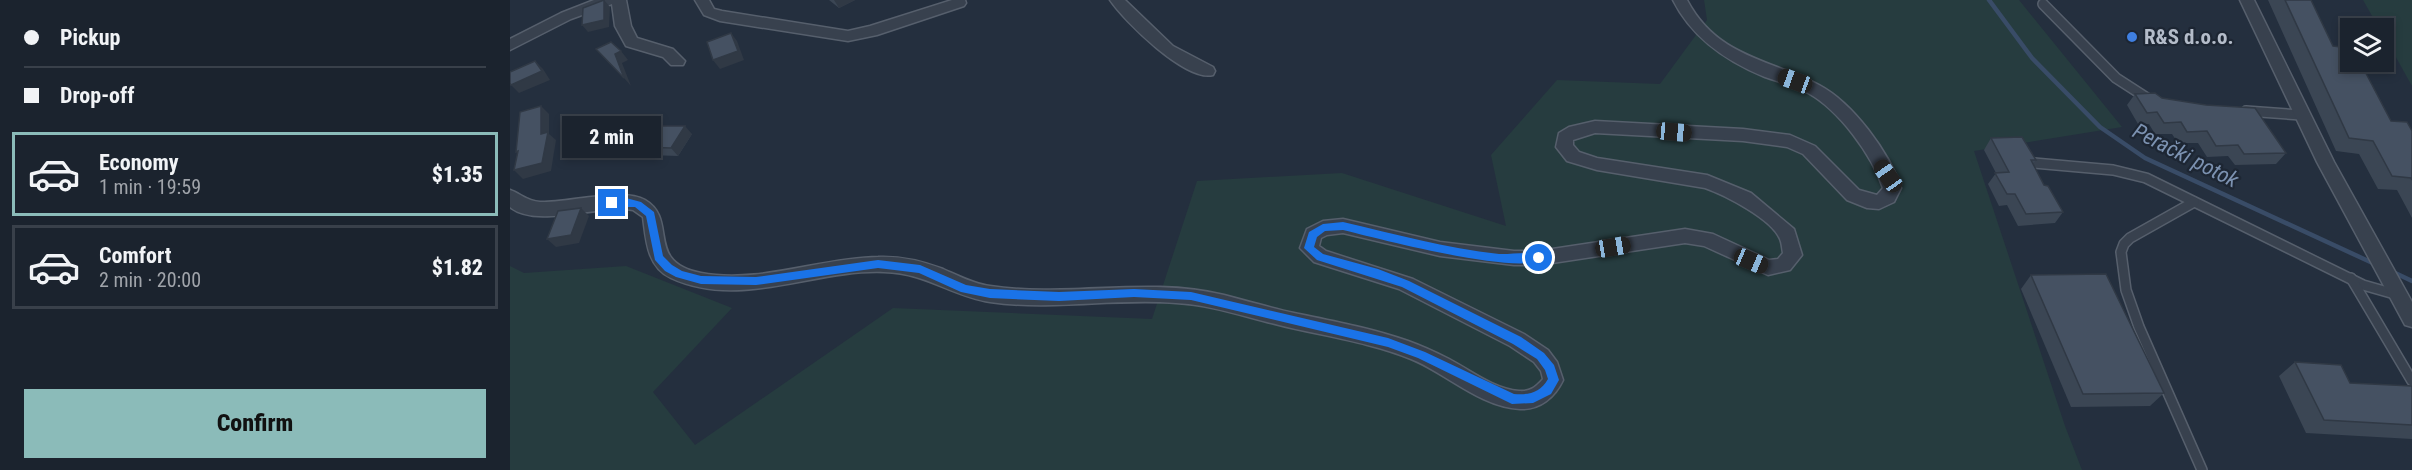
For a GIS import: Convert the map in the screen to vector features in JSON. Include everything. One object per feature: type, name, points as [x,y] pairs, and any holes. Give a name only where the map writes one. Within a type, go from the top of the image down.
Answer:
[{"type":"street","points":[[510,45],[566,16],[608,0]]},
{"type":"street","points":[[620,0],[623,26],[631,42],[668,53],[677,61]]},
{"type":"street","points":[[702,0],[709,12],[720,16],[848,36],[872,31],[959,3]]},
{"type":"street","points":[[1117,0],[1147,34],[1169,52],[1188,64],[1207,71]]},
{"type":"street","points":[[510,197],[521,206],[542,208],[626,202],[638,204],[651,214],[659,258],[669,268],[680,274],[701,280],[756,281],[878,264],[920,269],[965,289],[990,294],[1099,296],[1134,293],[1191,296],[1388,342],[1422,355],[1512,399],[1530,400],[1547,391],[1553,380],[1550,368],[1540,356],[1517,340],[1406,284],[1378,273],[1320,257],[1309,248],[1313,234],[1323,228],[1343,226],[1463,254],[1515,259],[1539,258],[1685,237],[1707,239],[1768,268],[1783,265],[1792,255],[1788,234],[1745,198],[1726,189],[1707,182],[1597,164],[1573,157],[1564,147],[1565,137],[1575,130],[1595,127],[1743,135],[1790,141],[1809,150],[1853,195],[1867,201],[1879,202],[1888,197],[1892,188],[1888,176],[1838,106],[1812,88],[1755,66],[1719,46],[1695,24],[1680,0]]},
{"type":"street","points":[[2247,0],[2301,115],[2365,238],[2412,319]]},
{"type":"lane","points":[[2043,4],[2116,78],[2142,96],[2159,102]]},
{"type":"lane","points":[[2232,110],[2301,115]]},
{"type":"lane","points":[[2034,163],[2129,173],[2379,291],[2394,289]]},
{"type":"lane","points":[[2194,202],[2130,238],[2124,243],[2121,252],[2122,271],[2129,299],[2202,470]]},
{"type":"lane","points":[[2351,278],[2412,381]]},
{"type":"green space","points":[[1704,0],[2019,0],[2122,127],[1974,151],[2065,426],[2082,470],[510,470],[510,266],[524,273],[626,266],[732,308],[653,392],[695,445],[893,308],[1152,319],[1197,181],[1342,173],[1506,226],[1491,155],[1557,80],[1660,84],[1707,20]]},
{"type":"green space","points":[[2363,0],[2412,0],[2412,86],[2394,54],[2394,18],[2373,18]]},
{"type":"building","points":[[604,0],[604,20],[582,25],[583,8]]},
{"type":"building","points":[[2285,0],[2311,0],[2333,46],[2340,47],[2340,72],[2365,72],[2391,121],[2407,122],[2412,131],[2412,180],[2392,176],[2373,141],[2349,138]]},
{"type":"building","points":[[731,33],[738,51],[713,60],[707,42]]},
{"type":"building","points":[[611,42],[621,51],[615,54],[624,78],[596,49]]},
{"type":"building","points":[[535,61],[542,71],[511,85],[510,72]]},
{"type":"building","points":[[2155,93],[2162,98],[2206,105],[2255,108],[2286,153],[2244,154],[2238,145],[2216,146],[2207,131],[2187,132],[2181,122],[2164,123],[2157,112],[2147,113],[2135,94]]},
{"type":"building","points":[[541,106],[541,134],[548,132],[542,163],[514,170],[518,151],[516,152],[520,112]]},
{"type":"building","points":[[656,126],[685,126],[671,148],[641,147]]},
{"type":"building","points":[[2022,137],[2036,160],[2031,160],[2044,185],[2048,186],[2063,212],[2026,214],[2015,194],[2007,194],[1995,173],[2009,172],[1991,138]]},
{"type":"building","points":[[581,208],[571,235],[547,239],[558,211]]},
{"type":"building","points":[[2106,274],[2164,393],[2083,394],[2031,275]]},
{"type":"building","points":[[2295,362],[2341,365],[2350,383],[2412,386],[2412,425],[2324,420]]},
{"type":"waterway","name":"Perački potok","points":[[1989,0],[2032,58],[2100,127],[2145,158],[2377,265]]},
{"type":"waterway","name":"Perački potok","points":[[2393,272],[2412,281]]},
{"type":"place","name":"R&S d.o.o.","points":[[2132,37]]},
{"type":"route","points":[[612,203],[638,204],[651,214],[659,258],[669,268],[680,274],[701,280],[756,281],[878,264],[920,269],[965,289],[990,294],[1059,297],[1157,293],[1191,296],[1388,342],[1422,355],[1512,399],[1530,400],[1547,391],[1553,380],[1550,368],[1540,356],[1517,340],[1406,284],[1378,273],[1320,257],[1309,248],[1313,234],[1323,228],[1343,226],[1463,254],[1491,258],[1539,258]]}]
